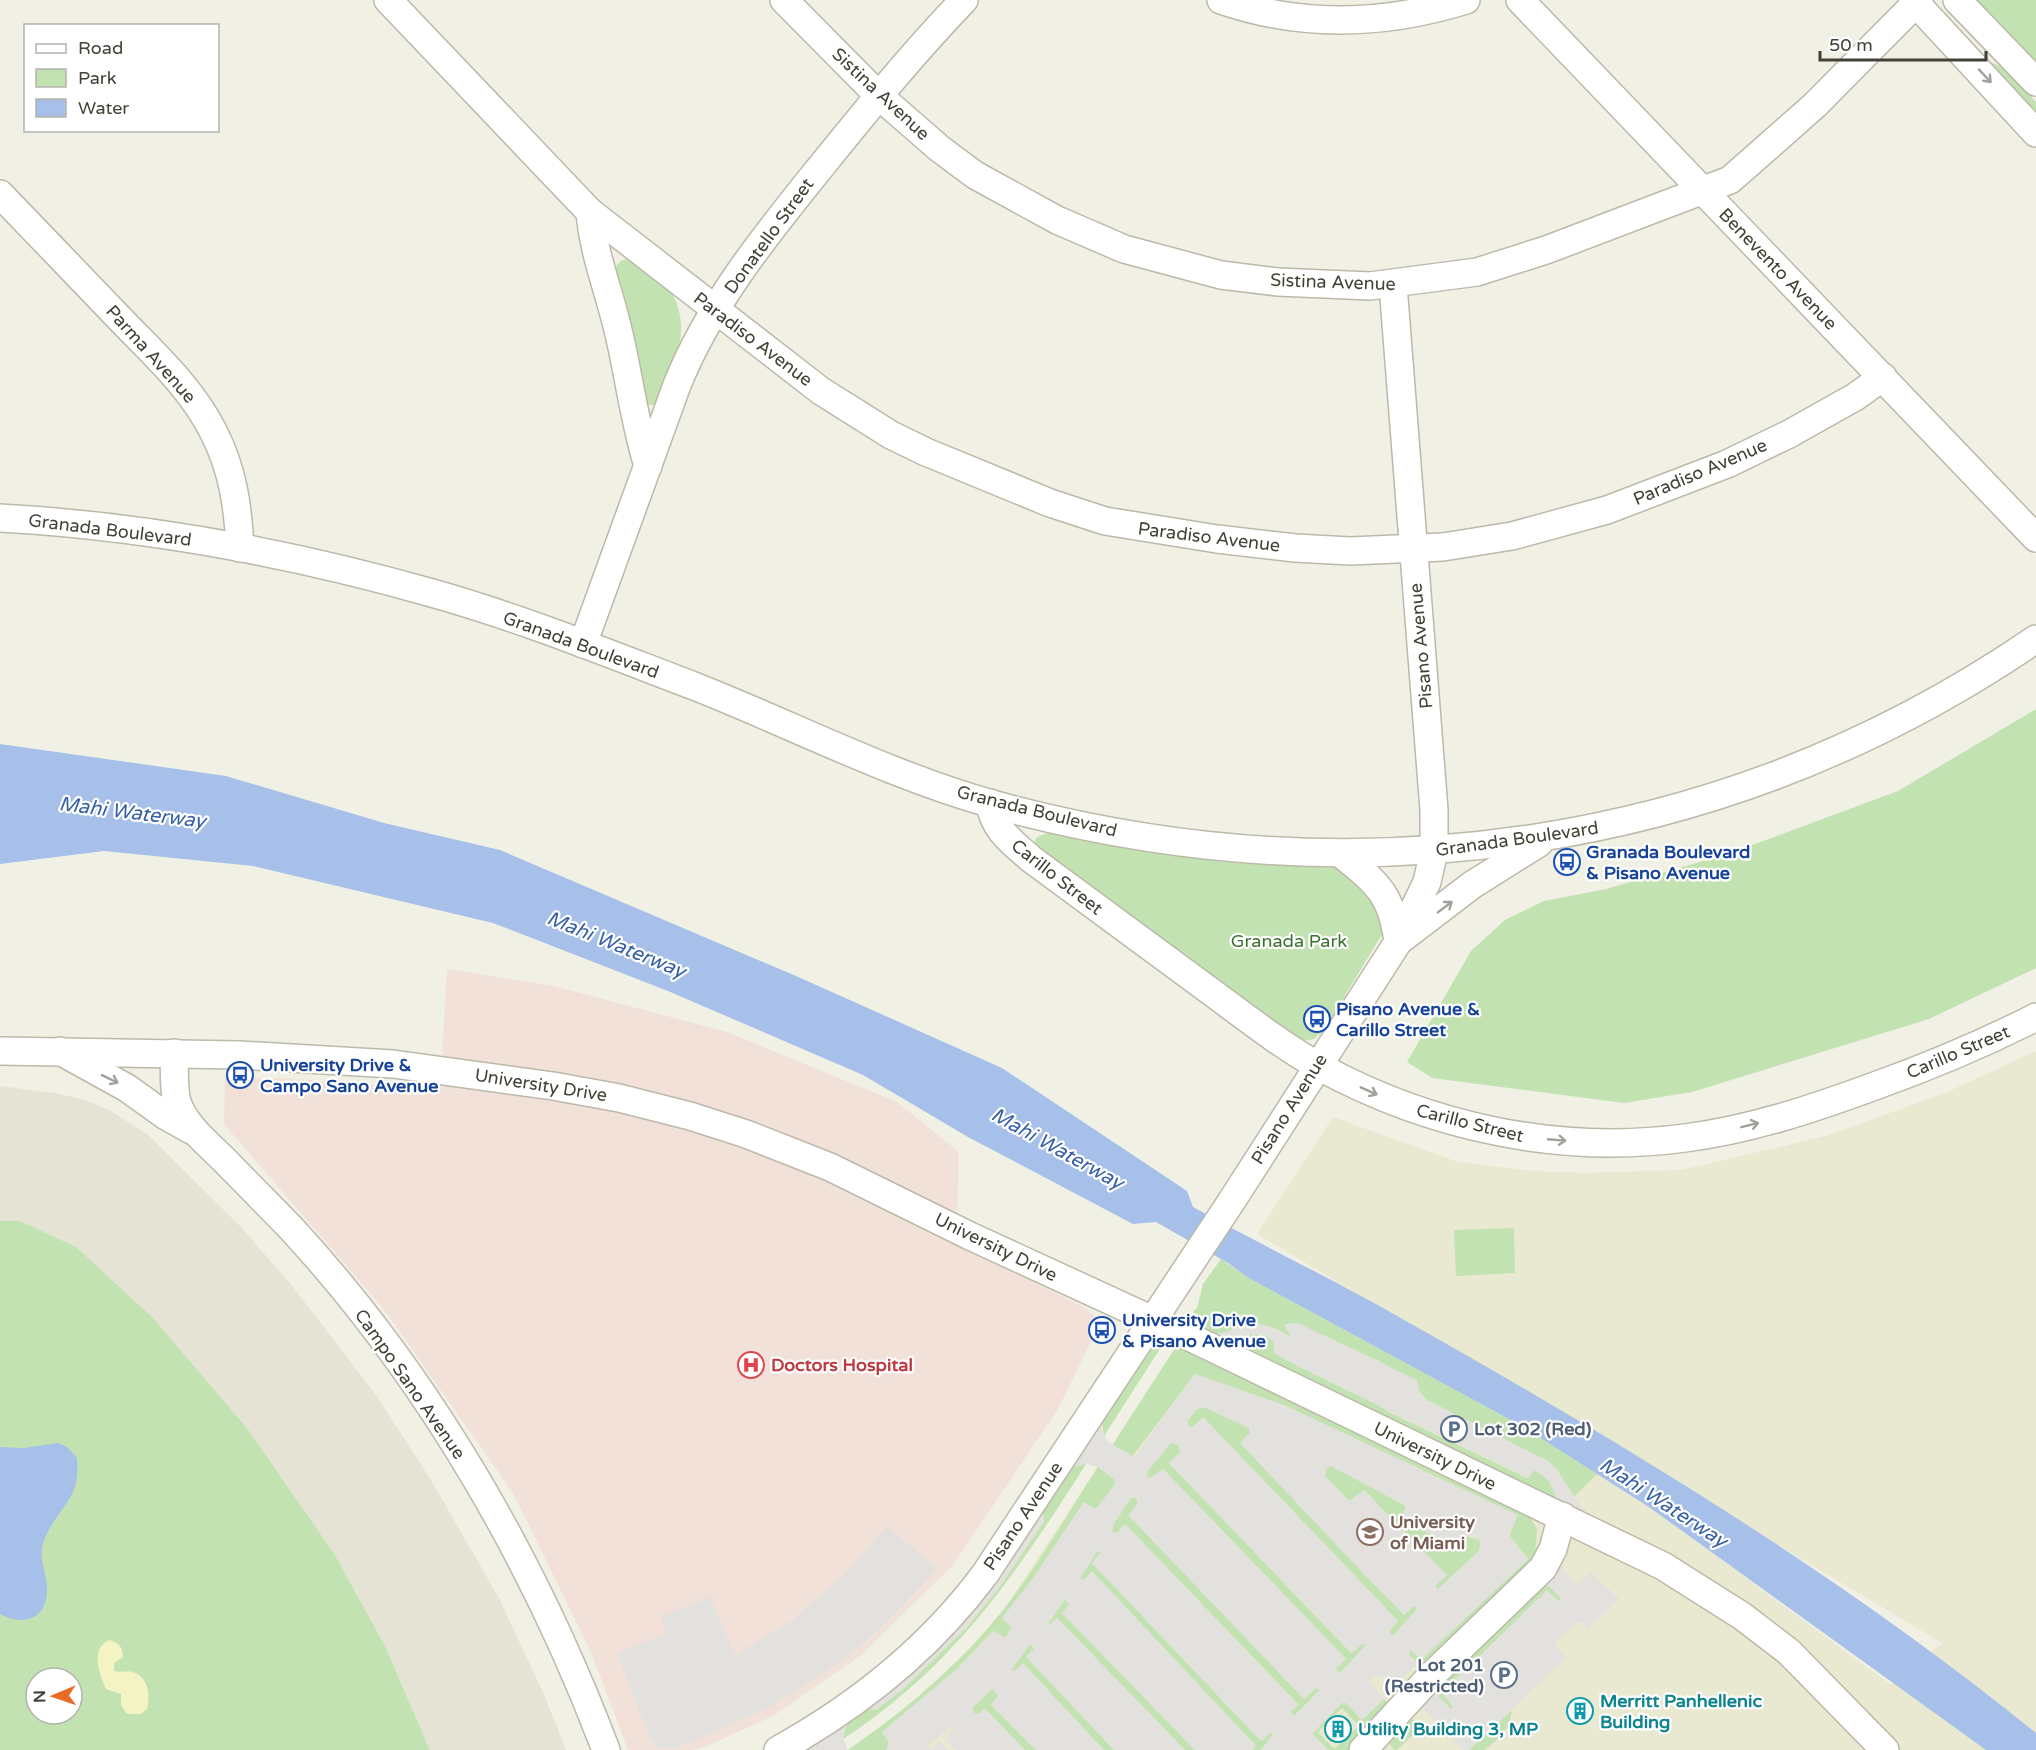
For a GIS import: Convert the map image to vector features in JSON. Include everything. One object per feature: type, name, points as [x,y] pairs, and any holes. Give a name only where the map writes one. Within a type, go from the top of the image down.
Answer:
[{"type":"street","name":"Paradiso Avenue","points":[[388,0],[591,212],[715,311],[821,391],[891,435],[988,478],[1075,512],[1139,529],[1295,548],[1350,551],[1413,549],[1471,543],[1523,534],[1641,498],[1760,449],[1855,397],[1883,377]]},
{"type":"street","name":"Sistina Avenue","points":[[784,0],[878,95],[940,149],[975,175],[1057,220],[1124,249],[1221,275],[1278,282],[1393,285],[1477,272],[1546,250],[1703,191],[1740,173],[1815,105],[1916,1]]},
{"type":"street","name":"Donatello Street","points":[[583,644],[683,368],[715,311],[747,261],[878,95],[911,55],[964,0]]},
{"type":"street","points":[[1221,0],[1282,15],[1360,21],[1396,17],[1466,0]]},
{"type":"street","name":"Benevento Avenue","points":[[1520,0],[2036,538]]},
{"type":"street","points":[[1957,0],[2036,82]]},
{"type":"street","points":[[1916,1],[2036,133]]},
{"type":"street","name":"Parma Avenue","points":[[0,194],[159,360],[199,408],[214,432],[231,473],[236,496],[240,548]]},
{"type":"street","points":[[591,212],[596,250],[619,332],[638,436],[648,466]]},
{"type":"street","name":"Pisano Avenue","points":[[778,1750],[827,1721],[909,1658],[955,1611],[1000,1552],[1231,1202],[1398,942],[1427,882],[1434,851],[1434,810],[1393,285]]},
{"type":"street","name":"Granada Boulevard","points":[[0,518],[115,528],[240,548],[305,560],[433,593],[583,644],[742,705],[918,779],[990,803],[1162,840],[1250,851],[1341,854],[1434,851],[1555,835],[1665,812],[1799,764],[1919,708],[1979,676],[2036,639]]},
{"type":"street","name":"Carillo Street","points":[[990,803],[992,818],[1003,834],[1030,859],[1274,1038],[1317,1065],[1393,1102],[1428,1114],[1513,1136],[1560,1141],[1649,1142],[1719,1133],[1850,1095],[1923,1069],[2036,1017]]},
{"type":"street","points":[[1341,854],[1367,875],[1390,904],[1398,942],[1513,857],[1555,835]]},
{"type":"street","points":[[59,1050],[127,1088],[166,1116],[198,1134]]},
{"type":"street","name":"University Drive","points":[[0,1051],[174,1053],[393,1064],[553,1086],[661,1108],[754,1137],[830,1167],[970,1236],[1153,1319],[1663,1566],[1742,1616],[1789,1652],[1886,1750]]},
{"type":"street","name":"Campo Sano Avenue","points":[[174,1053],[178,1103],[198,1134],[314,1254],[431,1408],[488,1501],[526,1570],[577,1680],[606,1750]]},
{"type":"street","points":[[1368,1745],[1432,1675],[1542,1568],[1553,1549],[1562,1516]]},
{"type":"shaded area","name":"Doctors Hospital","points":[[447,969],[554,986],[727,1032],[897,1102],[959,1152],[956,1244],[1082,1306],[1101,1321],[1058,1409],[953,1565],[860,1656],[773,1716],[705,1747],[693,1750],[628,1750],[591,1652],[513,1493],[383,1308],[224,1124],[225,1078],[280,1078],[440,1090]]},
{"type":"shaded area","points":[[2036,1051],[2036,1750],[847,1750],[887,1723],[928,1688],[974,1644],[1007,1605],[1228,1263],[1247,1277],[1520,1425],[1649,1506],[1891,1685],[1942,1643],[1257,1234],[1333,1117],[1458,1162],[1532,1171],[1585,1173],[1681,1170],[1826,1136],[1945,1093]]},
{"type":"shaded area","points":[[0,1086],[86,1100],[111,1111],[148,1135],[241,1227],[293,1287],[376,1395],[431,1480],[499,1598],[545,1697],[566,1750],[430,1750],[385,1646],[335,1555],[247,1428],[153,1318],[20,1221],[0,1221]]},
{"type":"shaded area","name":"Lot 302 (Red)","points":[[1297,1323],[1417,1380],[1419,1391],[1427,1400],[1548,1461],[1556,1468],[1585,1513],[1555,1501],[1556,1496],[1549,1481],[1535,1470],[1528,1478],[1303,1369],[1275,1354],[1273,1342],[1267,1337],[1251,1334],[1245,1338],[1241,1347],[1216,1335],[1245,1325],[1262,1324],[1291,1337],[1284,1324]]},
{"type":"shaded area","points":[[1195,1374],[1286,1406],[1518,1515],[1509,1536],[1528,1559],[1422,1659],[1410,1650],[1409,1655],[1418,1663],[1398,1682],[1386,1676],[1375,1676],[1368,1680],[1384,1699],[1362,1720],[1346,1703],[1342,1703],[1312,1733],[1328,1750],[1261,1750],[1274,1733],[1270,1733],[1261,1741],[1092,1563],[1100,1553],[1098,1550],[1080,1579],[1084,1580],[1092,1571],[1256,1746],[1252,1750],[1195,1750],[1062,1613],[1069,1605],[1065,1599],[1045,1628],[1057,1618],[1185,1750],[1114,1750],[1026,1657],[1034,1649],[1030,1644],[1011,1670],[1015,1671],[1023,1663],[1104,1750],[1036,1750],[991,1704],[998,1696],[992,1689],[973,1707],[972,1713],[978,1714],[985,1709],[1025,1750],[956,1750],[945,1739],[953,1730],[951,1727],[928,1745],[929,1749],[932,1749],[939,1741],[948,1750],[886,1750],[889,1741],[882,1732],[956,1670],[994,1631],[1005,1638],[1012,1628],[1002,1618],[1036,1574],[1084,1502],[1094,1509],[1098,1507],[1115,1484],[1115,1480],[1098,1467],[1086,1464],[1070,1467],[1101,1418],[1101,1428],[1108,1442],[1134,1457]],"holes":[[[1204,1407],[1249,1428],[1250,1433],[1240,1443],[1404,1615],[1414,1606],[1418,1608],[1394,1635],[1391,1635],[1389,1631],[1398,1621],[1203,1417],[1193,1427],[1189,1427],[1187,1421],[1197,1409]],[[1171,1443],[1179,1445],[1180,1452],[1169,1463],[1352,1653],[1362,1644],[1366,1645],[1338,1673],[1336,1668],[1346,1659],[1163,1469],[1151,1478],[1147,1477],[1148,1470]],[[1331,1466],[1406,1506],[1401,1519],[1462,1550],[1467,1536],[1471,1535],[1481,1542],[1479,1551],[1437,1590],[1435,1586],[1447,1575],[1364,1490],[1349,1501],[1325,1476],[1326,1469]],[[1131,1498],[1136,1498],[1138,1504],[1128,1515],[1304,1699],[1316,1688],[1320,1689],[1295,1716],[1290,1712],[1298,1705],[1125,1524],[1117,1533],[1112,1532],[1113,1525]]]},
{"type":"shaded area","points":[[1042,1509],[1044,1521],[1000,1586],[968,1626],[902,1690],[876,1710],[865,1709]]},
{"type":"shaded area","points":[[887,1526],[937,1568],[887,1622],[844,1660],[766,1709],[674,1749],[661,1749],[656,1746],[650,1739],[617,1653],[666,1634],[661,1617],[710,1597],[735,1655],[790,1622],[846,1573]]},
{"type":"shaded area","name":"Lot 201 (Restricted)","points":[[1561,1567],[1575,1582],[1579,1583],[1590,1572],[1619,1599],[1587,1629],[1581,1622],[1577,1622],[1556,1643],[1556,1647],[1566,1658],[1469,1750],[1464,1750],[1421,1707],[1435,1692],[1451,1709],[1454,1708],[1442,1693],[1547,1590],[1558,1601],[1562,1600],[1549,1586],[1544,1585]]},
{"type":"shaded area","points":[[847,1724],[843,1739],[848,1750],[805,1750]]},
{"type":"green space","points":[[1974,0],[2036,0],[2036,65]]},
{"type":"green space","points":[[1989,62],[2003,68],[2021,85],[2036,102],[2036,113]]},
{"type":"green space","points":[[630,258],[664,283],[674,297],[679,312],[680,344],[671,376],[657,405],[648,405],[642,401],[613,275],[618,263]]},
{"type":"green space","points":[[2036,709],[2036,968],[1929,1019],[1692,1092],[1624,1103],[1432,1078],[1407,1062],[1471,951],[1505,920],[1544,901],[1606,889],[1731,853],[1898,791]]},
{"type":"green space","name":"Granada Park","points":[[1049,832],[1168,855],[1260,864],[1339,868],[1369,894],[1384,922],[1383,933],[1324,1030],[1314,1039],[1303,1041],[1034,847],[1036,838]]},
{"type":"green space","points":[[0,1221],[20,1221],[76,1247],[153,1318],[247,1428],[335,1555],[385,1646],[430,1750],[0,1750]]},
{"type":"green space","points":[[1514,1228],[1515,1273],[1456,1276],[1454,1230]]},
{"type":"green space","points":[[1221,1259],[1247,1277],[1520,1425],[1597,1474],[1573,1498],[1548,1461],[1427,1400],[1383,1363],[1297,1323],[1292,1337],[1274,1328],[1260,1326],[1226,1333],[1206,1331],[1198,1324],[1193,1312],[1197,1308],[1203,1284]]},
{"type":"green space","points":[[1251,1334],[1267,1337],[1391,1413],[1527,1478],[1535,1470],[1549,1481],[1556,1496],[1555,1501],[1287,1368],[1244,1350],[1242,1343]]},
{"type":"green space","points":[[1165,1341],[1104,1436],[1101,1418],[1152,1344]]},
{"type":"green space","points":[[1177,1345],[1528,1513],[1537,1529],[1535,1557],[1426,1664],[1418,1663],[1409,1655],[1410,1650],[1422,1659],[1528,1559],[1509,1535],[1517,1515],[1286,1406],[1195,1374],[1131,1458],[1112,1446]]},
{"type":"green space","points":[[1204,1407],[1249,1428],[1250,1433],[1241,1443],[1404,1615],[1414,1606],[1418,1608],[1394,1635],[1391,1636],[1389,1631],[1398,1621],[1203,1417],[1193,1427],[1189,1427],[1187,1421],[1197,1409]]},
{"type":"green space","points":[[1171,1443],[1179,1445],[1180,1452],[1169,1463],[1351,1653],[1362,1644],[1367,1645],[1340,1673],[1336,1671],[1336,1668],[1346,1659],[1163,1469],[1151,1478],[1147,1477],[1147,1471]]},
{"type":"green space","points":[[1086,1464],[1034,1543],[1008,1580],[951,1649],[883,1711],[843,1739],[843,1731],[851,1719],[902,1690],[968,1626],[1000,1586],[1044,1521],[1042,1509],[1070,1467]]},
{"type":"green space","points":[[1330,1465],[1406,1506],[1402,1519],[1462,1550],[1467,1536],[1481,1541],[1479,1551],[1437,1590],[1435,1586],[1446,1575],[1364,1490],[1349,1501],[1325,1476],[1326,1469]]},
{"type":"green space","points":[[1098,1467],[1115,1480],[1115,1484],[1095,1509],[1084,1502],[1036,1574],[1003,1618],[1012,1628],[1005,1638],[993,1631],[956,1670],[882,1732],[890,1744],[886,1750],[848,1750],[933,1684],[990,1626],[1031,1572]]},
{"type":"green space","points":[[1131,1497],[1136,1498],[1138,1504],[1129,1514],[1304,1699],[1316,1688],[1320,1690],[1294,1716],[1290,1712],[1298,1704],[1125,1524],[1117,1533],[1112,1532],[1113,1525]]},
{"type":"green space","points":[[1096,1551],[1101,1553],[1092,1563],[1261,1741],[1270,1733],[1274,1734],[1261,1750],[1252,1750],[1256,1746],[1092,1572],[1084,1580],[1080,1579]]},
{"type":"green space","points":[[1544,1585],[1549,1586],[1562,1599],[1558,1601],[1547,1591],[1442,1692],[1454,1705],[1451,1709],[1435,1693],[1435,1689]]},
{"type":"green space","points":[[1065,1599],[1069,1605],[1062,1613],[1195,1750],[1185,1750],[1057,1618],[1047,1630],[1045,1628]]},
{"type":"green space","points":[[1030,1644],[1034,1649],[1027,1657],[1114,1750],[1104,1750],[1023,1664],[1015,1671],[1011,1670]]},
{"type":"green space","points":[[992,1689],[996,1690],[998,1696],[991,1705],[1036,1750],[1025,1750],[985,1709],[978,1714],[973,1713],[973,1707]]},
{"type":"green space","points":[[1384,1699],[1390,1706],[1353,1750],[1328,1750],[1312,1734],[1342,1703],[1346,1703],[1362,1720]],"holes":[[[1342,1708],[1359,1726],[1334,1749],[1318,1732]]]},
{"type":"green space","points":[[1512,1710],[1507,1728],[1495,1741],[1485,1750],[1469,1750]]},
{"type":"green space","points":[[1408,1715],[1421,1727],[1397,1750],[1394,1750],[1388,1741]]},
{"type":"sand","points":[[110,1640],[120,1646],[123,1654],[123,1657],[114,1663],[114,1671],[133,1672],[145,1682],[148,1704],[147,1709],[141,1714],[127,1714],[121,1705],[121,1694],[106,1689],[99,1670],[98,1655],[104,1644]]},
{"type":"water","name":"Mahi Waterway","points":[[0,744],[226,776],[384,823],[500,850],[796,976],[1002,1068],[1187,1191],[1193,1207],[1468,1356],[1636,1455],[1800,1560],[1881,1615],[2036,1733],[2036,1750],[1986,1750],[1649,1507],[1520,1425],[1247,1277],[1228,1263],[1156,1222],[1133,1224],[968,1137],[863,1075],[668,991],[493,923],[253,866],[104,851],[0,864]]},
{"type":"water","points":[[58,1443],[67,1447],[77,1458],[77,1472],[73,1493],[51,1527],[43,1545],[46,1599],[39,1613],[33,1618],[18,1620],[9,1618],[0,1614],[0,1447],[24,1448]]},
{"type":"place","name":"Granada Boulevard & Pisano Avenue","points":[[1567,862]]},
{"type":"place","name":"Pisano Avenue & Carillo Street","points":[[1317,1019]]},
{"type":"place","name":"University Drive & Campo Sano Avenue","points":[[240,1075]]},
{"type":"place","name":"University Drive & Pisano Avenue","points":[[1102,1330]]},
{"type":"place","name":"Doctors Hospital","points":[[751,1365]]},
{"type":"place","name":"Lot 302 (Red)","points":[[1454,1429]]},
{"type":"place","name":"University of Miami","points":[[1370,1532]]},
{"type":"place","name":"Lot 201 (Restricted)","points":[[1504,1675]]},
{"type":"place","name":"Merritt Panhellenic Building","points":[[1580,1711]]},
{"type":"place","name":"Utility Building 3, MP","points":[[1338,1729]]}]
